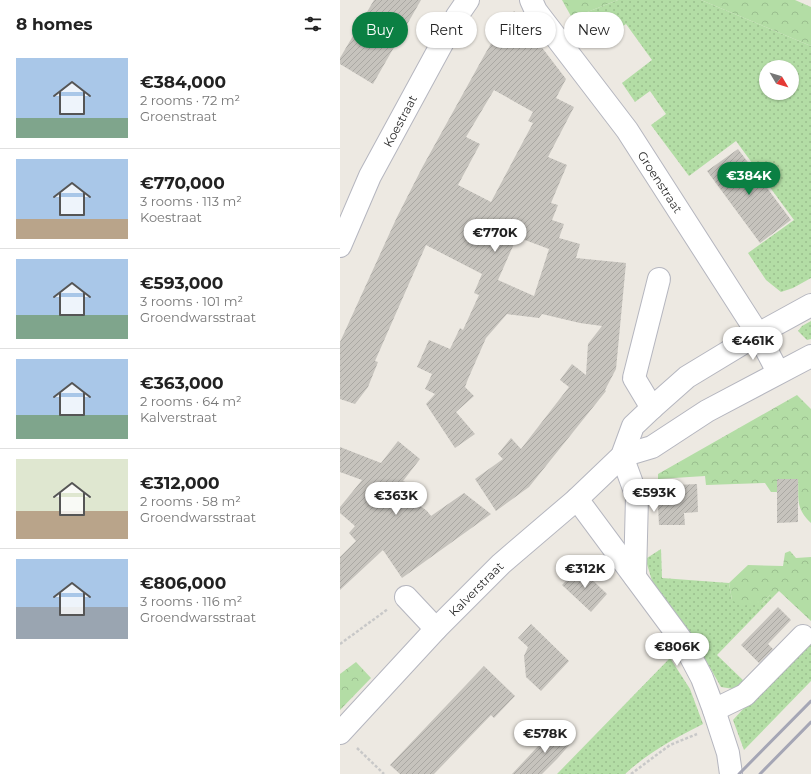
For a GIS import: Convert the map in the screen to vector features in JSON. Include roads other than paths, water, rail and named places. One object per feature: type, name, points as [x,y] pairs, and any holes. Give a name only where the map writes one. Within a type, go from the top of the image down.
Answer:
[{"type":"street","name":"Koestraat","points":[[340,246],[370,176],[457,16],[468,0]]},
{"type":"street","name":"Groenstraat","points":[[531,0],[536,10],[627,130],[758,334],[778,372]]},
{"type":"street","points":[[652,408],[634,378],[659,279]]},
{"type":"street","name":"Kalverstraat","points":[[340,732],[436,629],[501,564],[578,499],[622,456],[633,426],[652,408],[687,377],[758,334],[811,306]]},
{"type":"street","name":"Kalverstraat","points":[[622,456],[652,447],[707,411],[778,372],[811,356]]},
{"type":"street","points":[[622,456],[637,497],[635,577]]},
{"type":"street","points":[[578,499],[683,642],[702,678],[722,730],[729,764]]},
{"type":"street","points":[[406,597],[436,629]]},
{"type":"street","points":[[714,710],[745,695],[803,636]]},
{"type":"railway","points":[[739,774],[811,701]]},
{"type":"railway","points":[[760,774],[811,722]]}]
